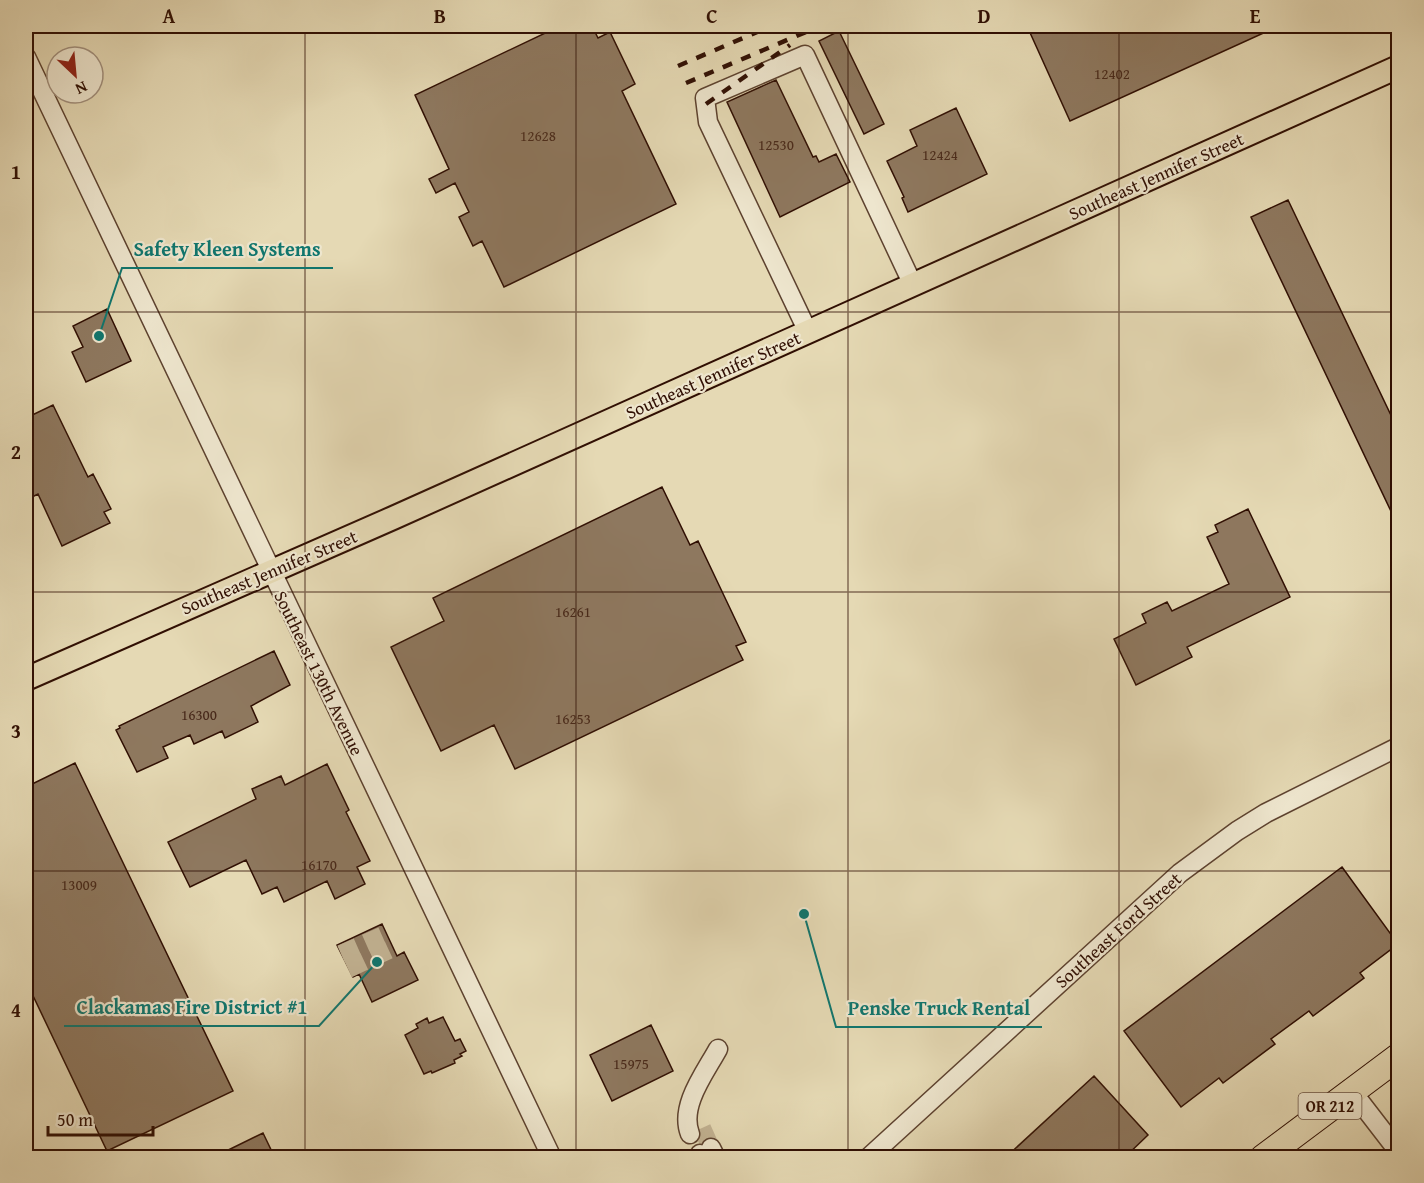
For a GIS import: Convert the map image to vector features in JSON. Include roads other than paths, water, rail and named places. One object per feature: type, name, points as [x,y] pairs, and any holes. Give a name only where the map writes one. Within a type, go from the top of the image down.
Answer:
[{"type":"highway","name":"OR 212","points":[[1263,1158],[1398,1057]]},
{"type":"main road","name":"Southeast Jennifer Street","points":[[26,679],[1397,72]]},
{"type":"street","points":[[808,332],[708,122],[705,98],[805,56],[913,285]]},
{"type":"street","name":"Southeast 130th Avenue","points":[[27,66],[552,1158]]},
{"type":"street","name":"Southeast Ford Street","points":[[868,1158],[1180,873],[1237,831],[1266,813],[1398,747]]},
{"type":"street","points":[[696,1131],[698,1109],[721,1054]]},
{"type":"street","points":[[1351,1090],[1397,1146]]},
{"type":"tunnel","points":[[341,954],[386,934]]},
{"type":"tunnel","points":[[348,969],[393,948]]},
{"type":"tunnel","points":[[702,1128],[711,1148]]},
{"type":"railway","points":[[678,66],[771,26]]},
{"type":"railway","points":[[686,83],[820,26]]},
{"type":"railway","points":[[706,104],[790,45]]},
{"type":"place","name":"Safety Kleen Systems","points":[[99,336]]},
{"type":"place","name":"Penske Truck Rental","points":[[804,914]]},
{"type":"place","name":"Clackamas Fire District #1","points":[[377,962]]}]
